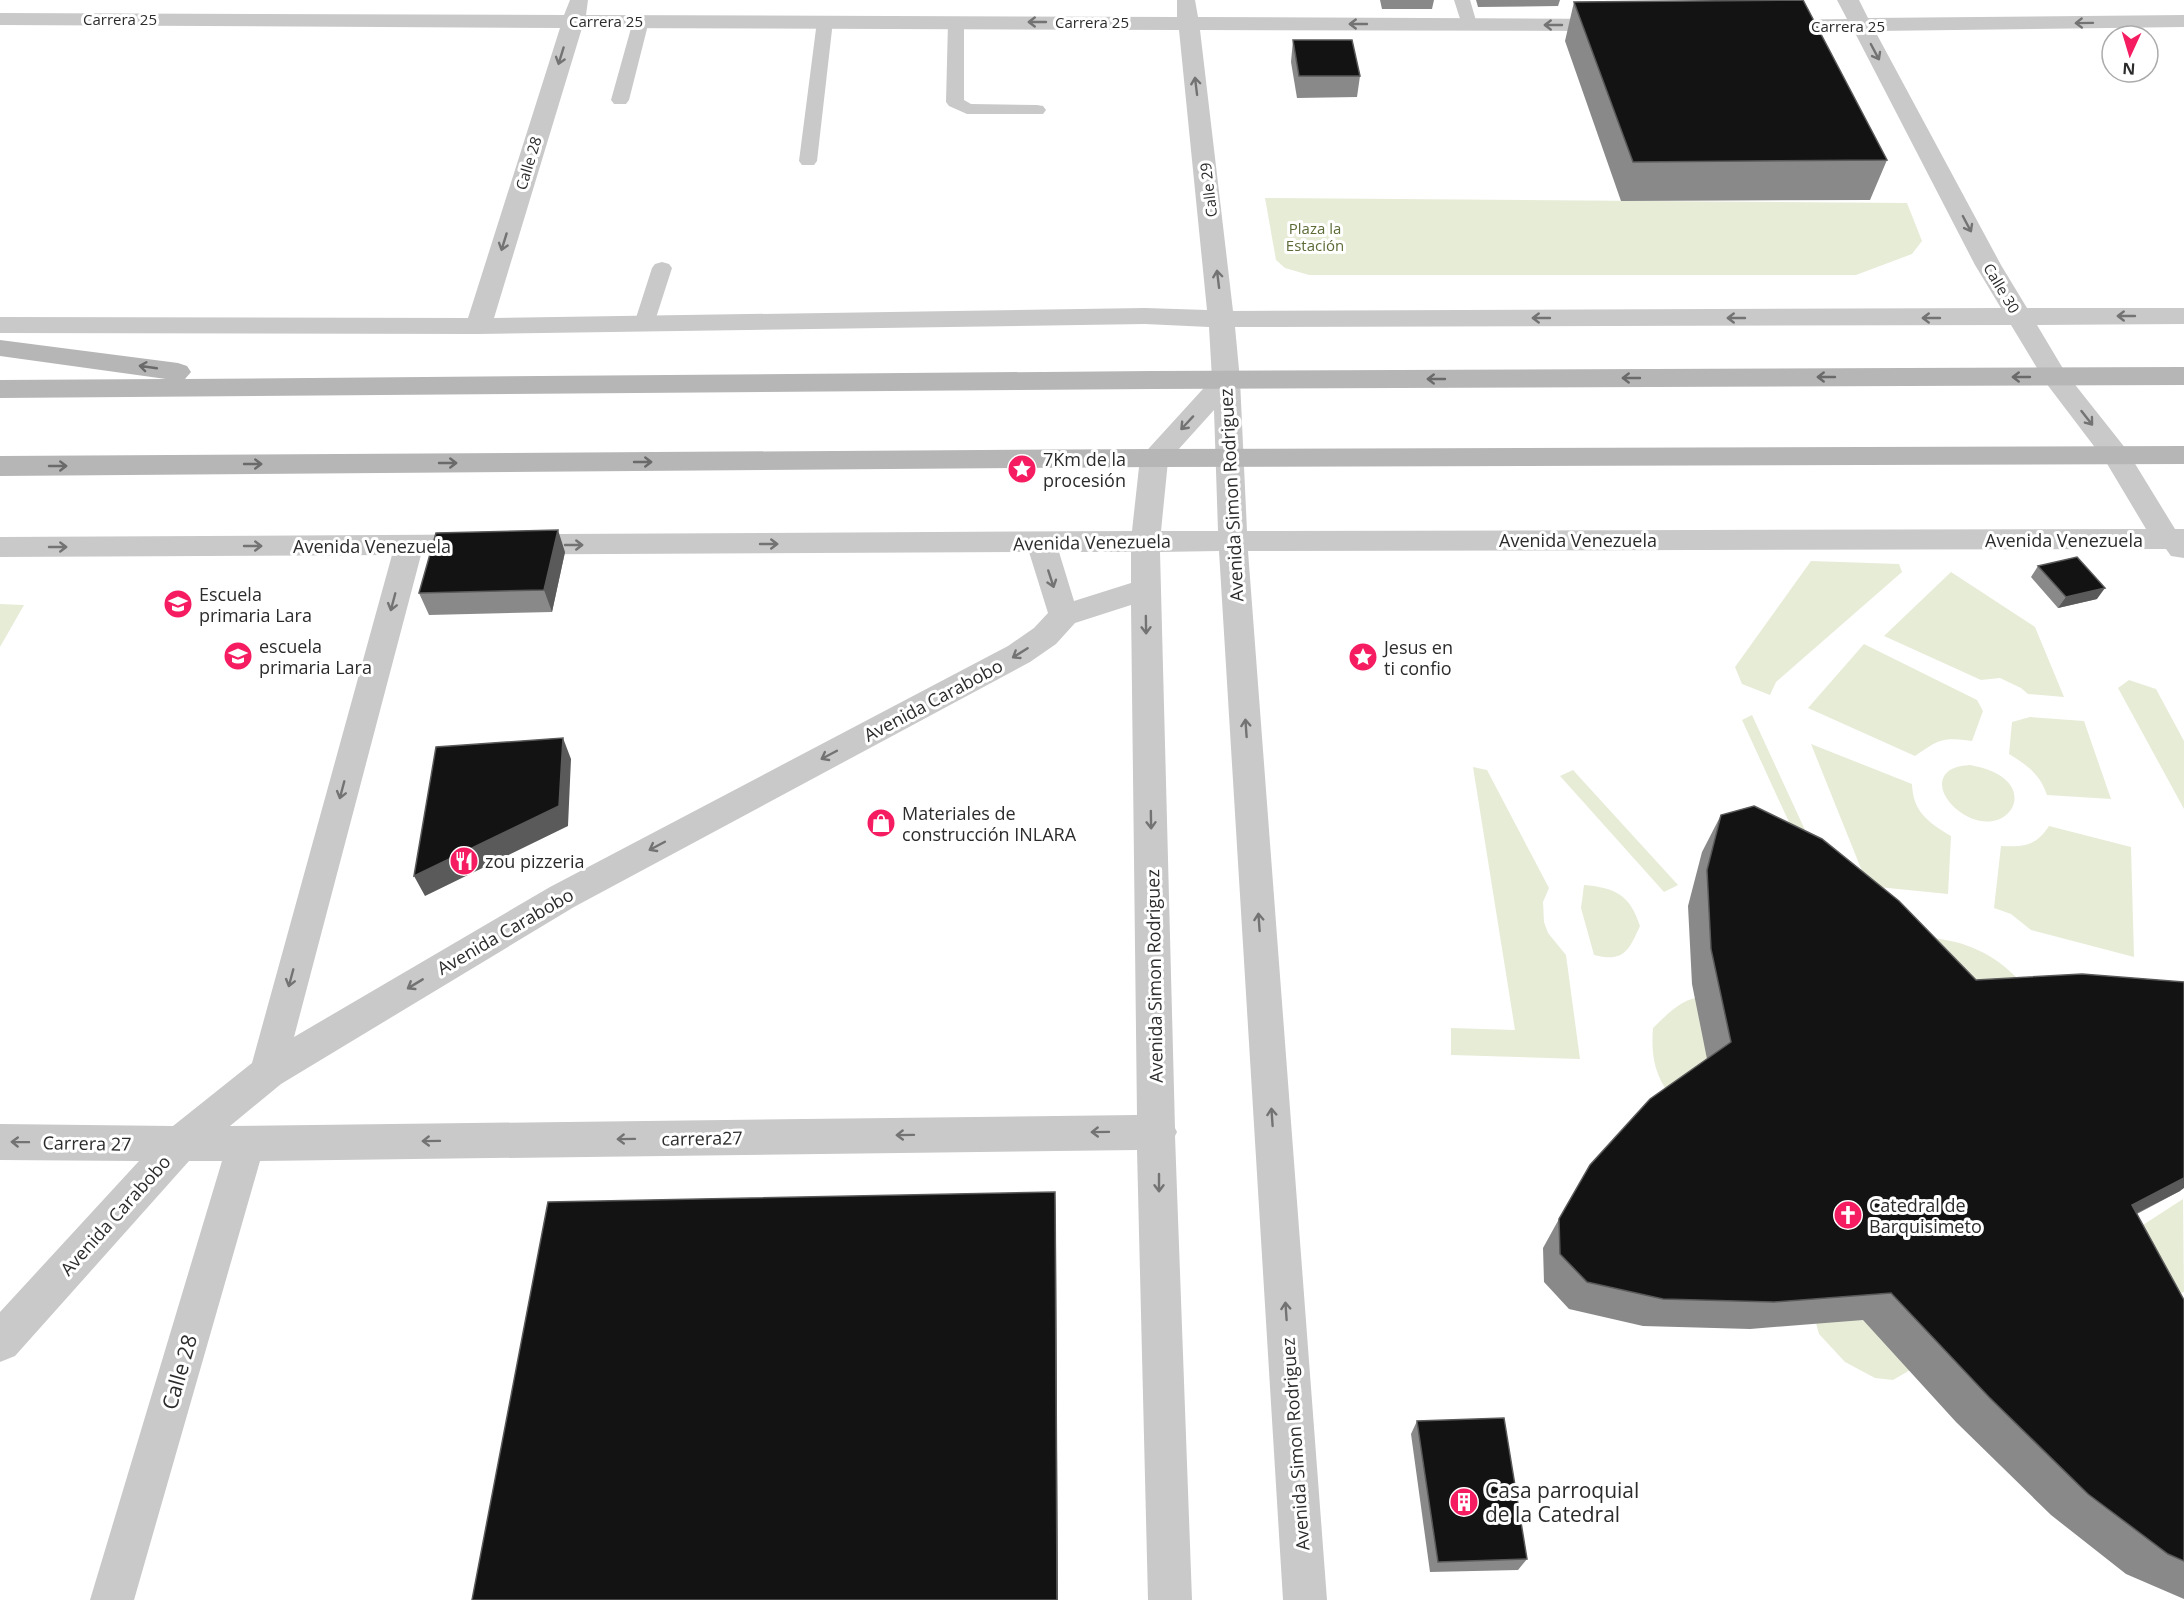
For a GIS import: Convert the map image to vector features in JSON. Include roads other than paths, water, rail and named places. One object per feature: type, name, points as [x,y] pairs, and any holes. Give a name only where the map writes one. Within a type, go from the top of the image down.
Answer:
[{"type":"street","name":"Calle 30","points":[[1848,0],[1988,265],[2055,377],[2116,456],[2178,545]]},
{"type":"street","name":"Carrera 25","points":[[0,19],[576,10],[641,21],[956,22],[1187,11],[1469,24],[1636,25]]},
{"type":"street","name":"Calle 28","points":[[478,327],[576,10]]},
{"type":"street","name":"Calle 29","points":[[1187,11],[1223,319],[1227,380]]},
{"type":"street","name":"Carrera 25","points":[[1755,26],[2184,21]]},
{"type":"street","points":[[0,325],[478,327],[1145,316],[1223,319],[2184,316]]},
{"type":"street","points":[[0,348],[167,369],[247,387]]},
{"type":"street","points":[[0,389],[2184,376]]},
{"type":"street","name":"Avenida Simon Rodriguez","points":[[1170,1600],[1159,1285],[1158,1132],[1145,542],[1154,458],[1227,380]]},
{"type":"street","name":"Avenida Simon Rodriguez","points":[[1227,380],[1232,458],[1233,541],[1305,1600]]},
{"type":"street","points":[[0,466],[1154,458],[2184,455]]},
{"type":"street","name":"Avenida Venezuela","points":[[0,547],[1233,541],[2178,545]]},
{"type":"street","points":[[1041,543],[1064,615]]},
{"type":"street","points":[[268,1072],[278,1027],[409,546]]},
{"type":"street","name":"Avenida Carabobo","points":[[0,1341],[180,1144],[268,1072],[562,897],[1019,654],[1045,636],[1064,615],[1145,590]]},
{"type":"street","name":"carrera27","points":[[246,1144],[1158,1132]]},
{"type":"street","name":"Carrera 27","points":[[0,1142],[246,1144]]},
{"type":"street","name":"Calle 28","points":[[112,1600],[246,1144]]},
{"type":"lane","points":[[1462,0],[1469,24]]},
{"type":"lane","points":[[620,100],[641,21]]},
{"type":"lane","points":[[808,161],[825,21]]},
{"type":"lane","points":[[956,22],[955,102],[967,109],[1036,110]]},
{"type":"lane","points":[[644,324],[662,268]]},
{"type":"place","name":"7Km de la procesión","points":[[1022,469]]},
{"type":"place","name":"Escuela primaria Lara","points":[[178,604]]},
{"type":"place","name":"escuela primaria Lara","points":[[238,656]]},
{"type":"place","name":"Jesus en ti confio","points":[[1363,657]]},
{"type":"place","name":"Materiales de construcción INLARA","points":[[881,823]]},
{"type":"place","name":"zou pizzeria","points":[[464,861]]},
{"type":"place","name":"Catedral de Barquisimeto","points":[[1848,1215]]},
{"type":"place","name":"Casa parroquial de la Catedral","points":[[1464,1502]]},
{"type":"park label","name":"Plaza la Estación","points":[[1315,236]]}]
